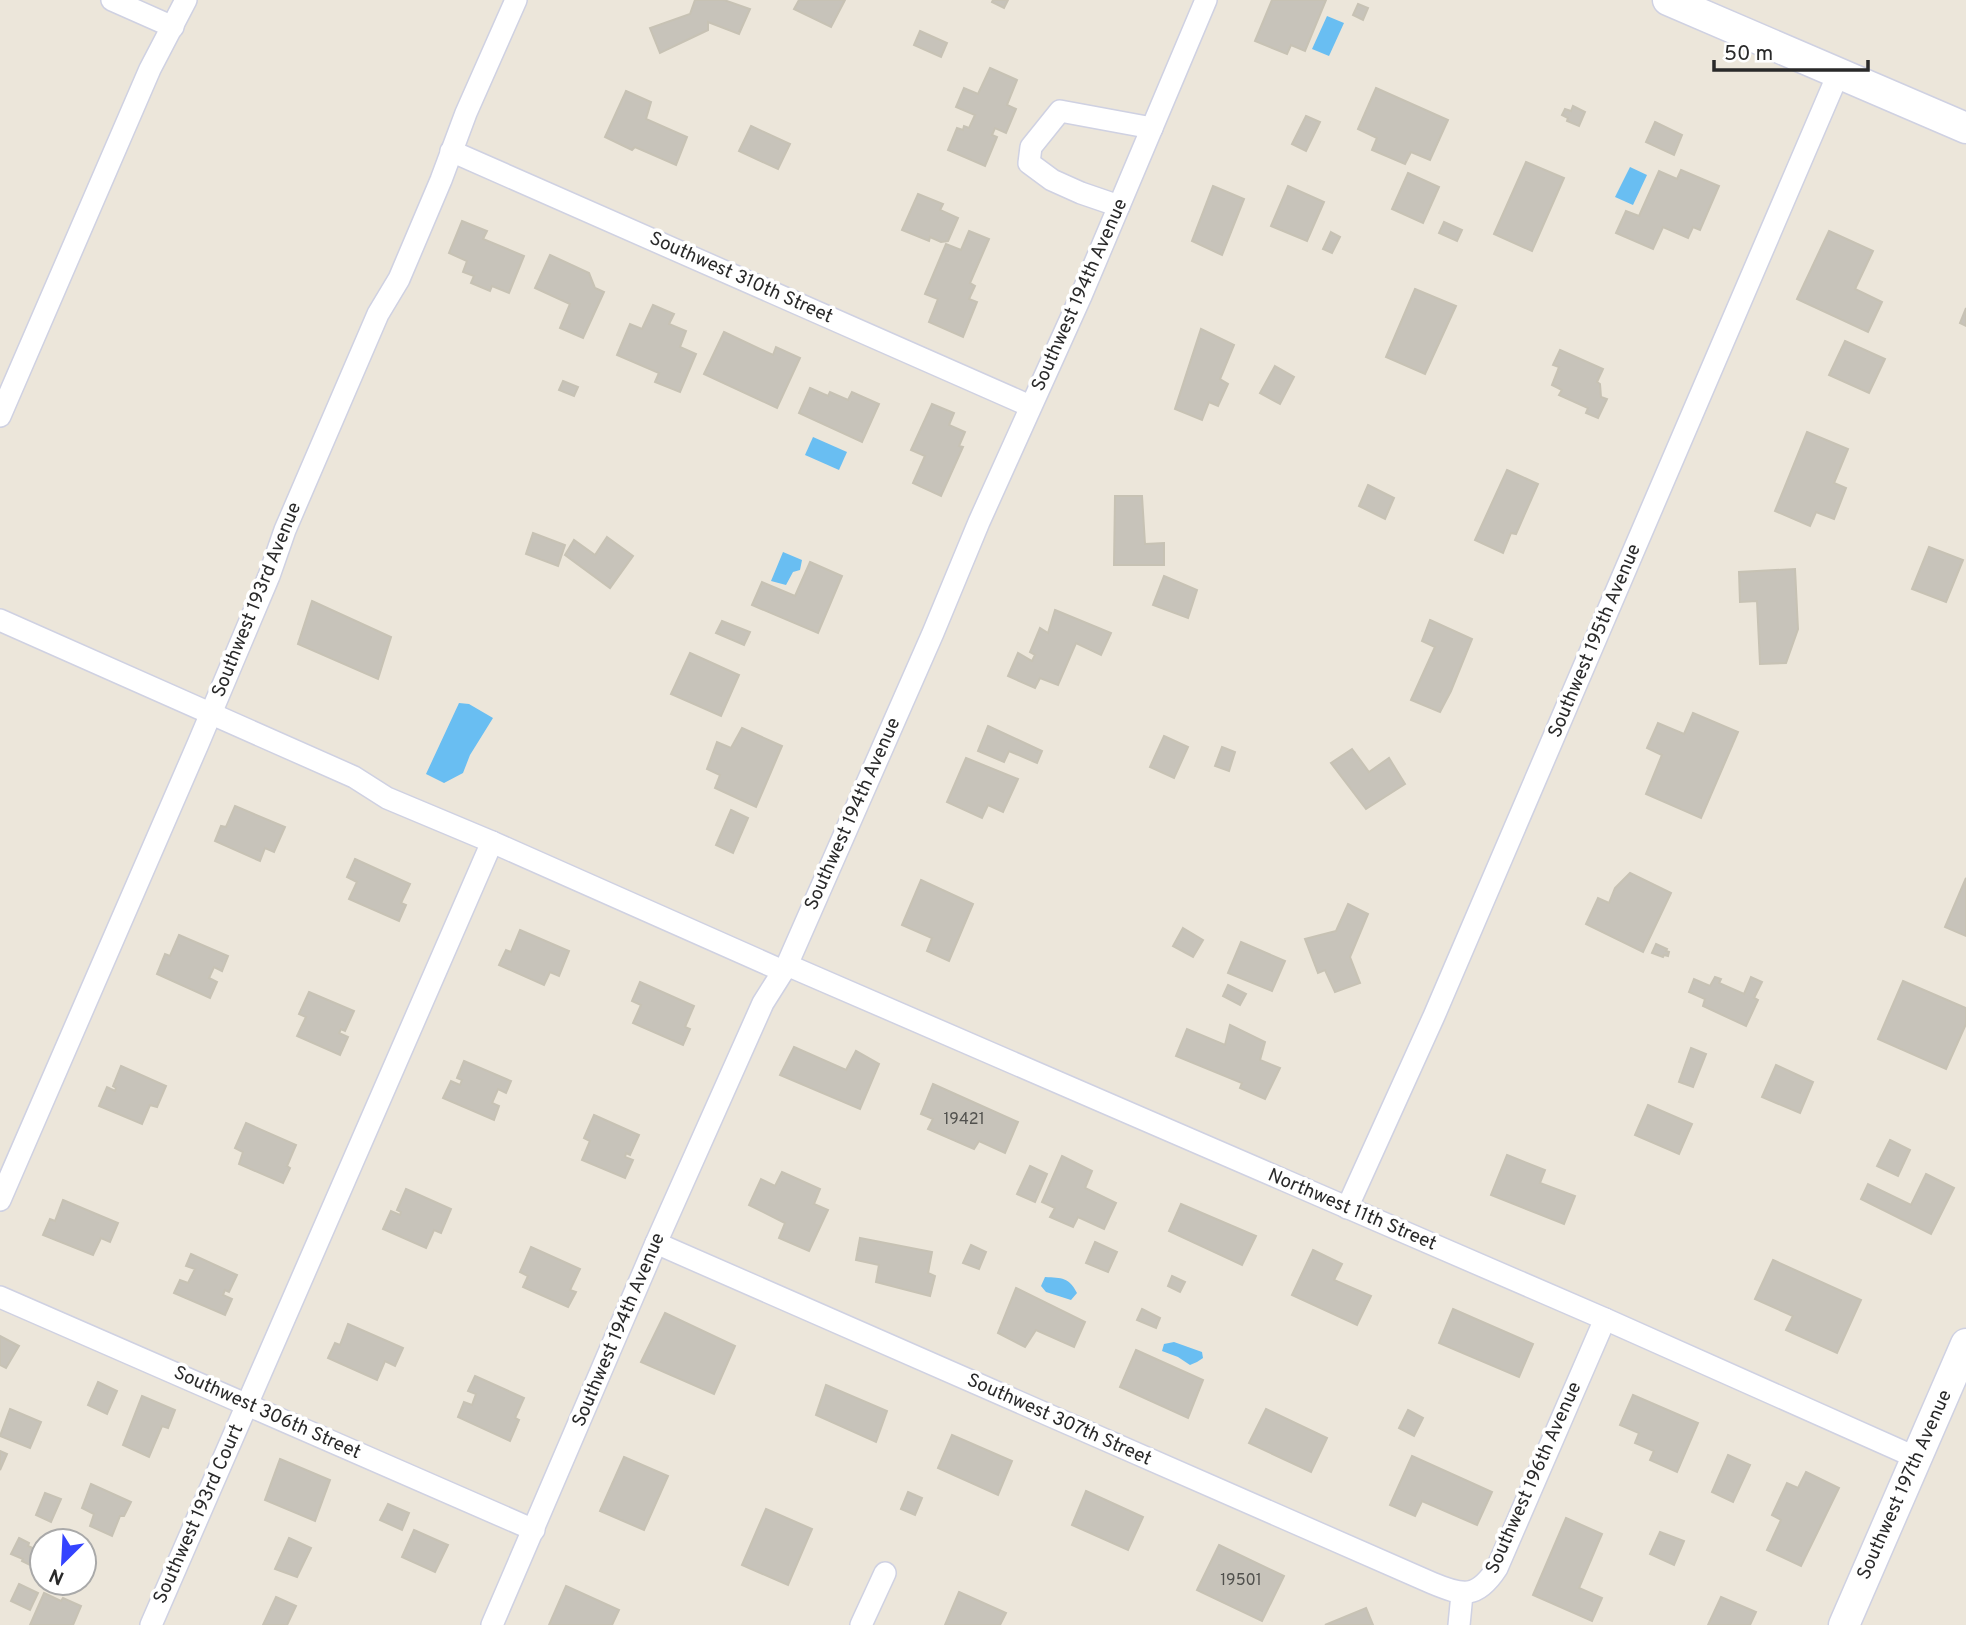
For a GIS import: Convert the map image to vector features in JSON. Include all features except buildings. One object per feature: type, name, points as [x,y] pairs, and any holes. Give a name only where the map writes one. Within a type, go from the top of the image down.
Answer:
[{"type":"street","points":[[111,0],[173,27]]},
{"type":"street","points":[[0,416],[150,69],[186,0]]},
{"type":"street","name":"Southwest 193rd Avenue","points":[[0,1200],[211,713],[269,576],[285,530],[378,314],[409,254],[466,113],[516,0]]},
{"type":"street","name":"Southwest 194th Avenue","points":[[492,1625],[656,1243],[763,1003],[785,968],[933,633],[1206,0]]},
{"type":"street","points":[[1668,0],[1966,128]]},
{"type":"street","name":"Southwest 195th Avenue","points":[[1347,1208],[1456,966],[1839,72]]},
{"type":"street","points":[[1119,206],[1052,180],[1029,163],[1031,147],[1060,111],[1152,128]]},
{"type":"street","name":"Southwest 310th Street","points":[[451,151],[1030,406]]},
{"type":"street","name":"Northwest 11th Street","points":[[0,620],[354,777],[387,798],[1605,1319],[1917,1458]]},
{"type":"street","name":"Southwest 193rd Court","points":[[151,1625],[492,842]]},
{"type":"street","name":"Southwest 307th Street","points":[[656,1243],[1462,1594]]},
{"type":"street","name":"Southwest 306th Street","points":[[0,1297],[534,1530]]},
{"type":"street","name":"Southwest 196th Avenue","points":[[1462,1594],[1481,1587],[1497,1568],[1605,1319]]},
{"type":"street","name":"Southwest 197th Avenue","points":[[1844,1625],[1966,1344]]},
{"type":"street","points":[[861,1625],[885,1573]]},
{"type":"street","points":[[1459,1625],[1462,1594]]},
{"type":"water","points":[[1327,16],[1344,23],[1329,56],[1312,49]]},
{"type":"water","points":[[1630,167],[1647,175],[1633,205],[1615,197]]},
{"type":"water","points":[[813,437],[847,452],[839,470],[805,455]]},
{"type":"water","points":[[783,552],[802,560],[800,570],[793,572],[786,585],[771,581]]},
{"type":"water","points":[[459,703],[469,704],[493,718],[470,755],[463,773],[444,783],[426,774]]},
{"type":"water","points":[[1045,1277],[1064,1279],[1077,1293],[1071,1300],[1046,1292],[1041,1286]]},
{"type":"water","points":[[1174,1342],[1202,1352],[1203,1358],[1190,1365],[1162,1351],[1164,1344]]}]
